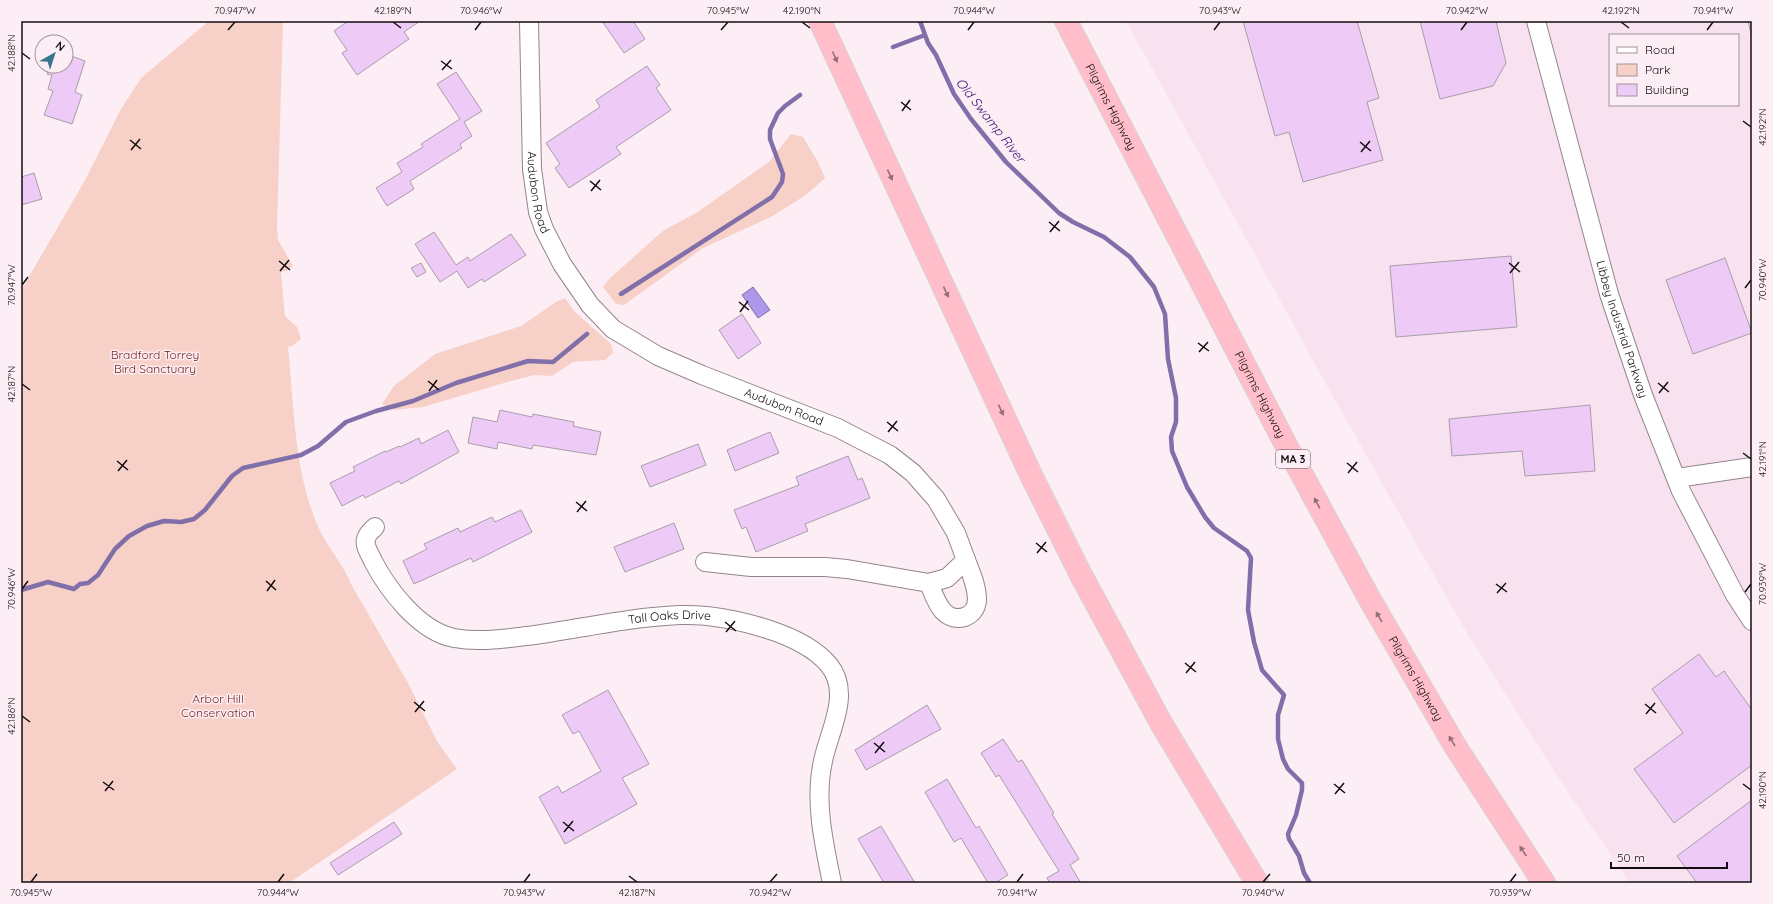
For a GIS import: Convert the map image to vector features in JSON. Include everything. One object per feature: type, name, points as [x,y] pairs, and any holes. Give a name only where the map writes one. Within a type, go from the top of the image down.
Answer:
[{"type":"highway","points":[[820,21],[1031,475],[1081,575],[1161,723],[1257,883]]},
{"type":"highway","name":"Pilgrims Highway","points":[[1066,21],[1284,441],[1368,598],[1455,746],[1544,883]]},
{"type":"street","name":"Audubon Road","points":[[530,21],[532,169],[538,212],[544,230],[570,277],[590,305],[613,329],[658,356],[702,376],[838,428],[890,455],[913,473],[936,499],[956,533],[976,591],[975,609],[964,619],[956,618],[944,612],[938,604],[929,583]]},
{"type":"street","name":"Libbey Industrial Parkway","points":[[1536,21],[1609,294],[1643,395],[1681,491],[1735,595],[1752,621]]},
{"type":"street","points":[[1677,478],[1752,467]]},
{"type":"street","name":"Tall Oaks Drive","points":[[375,527],[365,540],[365,546],[381,577],[398,601],[418,618],[437,631],[452,638],[490,640],[682,614],[745,622],[780,633],[806,646],[820,656],[835,674],[839,689],[836,712],[822,763],[820,786],[822,831],[832,883]]},
{"type":"street","points":[[705,562],[751,567],[825,567],[847,569],[929,583],[947,578],[966,560]]},
{"type":"shaded area","points":[[1126,21],[1752,21],[1752,883],[1630,883],[1561,782],[1465,630],[1326,384]]},
{"type":"shaded area","points":[[753,287],[770,310],[758,318],[742,295]]},
{"type":"green space","points":[[209,21],[283,21],[277,228],[278,240],[293,266],[287,271],[281,272],[285,316],[297,327],[301,339],[292,346],[288,347],[296,436],[303,480],[316,522],[320,530],[408,683],[438,743],[457,769],[289,883],[21,883],[21,285],[23,287],[84,182],[121,109],[141,78]]},
{"type":"green space","points":[[791,134],[803,137],[818,162],[825,178],[806,195],[771,217],[703,248],[624,305],[616,304],[603,287],[609,279],[663,231],[696,213],[769,162]]},
{"type":"green space","points":[[565,298],[574,311],[611,344],[613,353],[605,360],[573,362],[552,376],[534,375],[423,407],[393,410],[382,404],[394,386],[435,354],[521,326],[556,302]]},
{"type":"building","points":[[348,21],[420,21],[404,32],[409,39],[357,75],[342,53],[347,50],[334,31]]},
{"type":"building","points":[[602,21],[633,21],[645,39],[624,53]]},
{"type":"building","points":[[1243,21],[1357,21],[1379,98],[1367,102],[1383,160],[1303,182],[1289,132],[1275,136]]},
{"type":"building","points":[[1420,21],[1496,21],[1506,63],[1493,86],[1440,99]]},
{"type":"building","points":[[1748,21],[1752,21],[1752,38]]},
{"type":"building","points":[[74,57],[85,61],[75,92],[82,95],[72,124],[44,115],[53,91],[48,89],[52,75],[47,74],[74,74]]},
{"type":"building","points":[[647,66],[660,85],[656,88],[671,110],[616,147],[621,154],[569,188],[555,168],[560,164],[546,143],[600,107],[596,100]]},
{"type":"building","points":[[456,72],[482,111],[464,122],[472,136],[460,144],[462,148],[410,181],[414,189],[387,206],[376,188],[402,172],[397,163],[423,147],[421,144],[460,119],[437,84]]},
{"type":"building","points":[[34,173],[42,199],[21,205],[21,177]]},
{"type":"building","points":[[434,232],[456,265],[468,257],[470,261],[511,234],[526,255],[484,282],[482,279],[468,288],[457,271],[440,282],[415,244]]},
{"type":"building","points":[[1511,256],[1517,327],[1396,337],[1390,266]]},
{"type":"building","points":[[1725,258],[1752,333],[1693,354],[1666,280]]},
{"type":"building","points":[[421,263],[426,272],[417,277],[411,268]]},
{"type":"building","points":[[742,314],[761,343],[738,359],[719,330]]},
{"type":"building","points":[[1590,405],[1595,471],[1525,476],[1522,451],[1452,456],[1449,419]]},
{"type":"building","points":[[500,410],[532,417],[533,414],[574,422],[573,426],[601,432],[596,455],[533,445],[532,449],[498,442],[497,449],[468,443],[473,417],[497,422]]},
{"type":"building","points":[[448,430],[459,452],[401,484],[399,481],[365,498],[363,495],[342,506],[330,483],[355,471],[353,467],[385,451],[386,452],[399,446],[400,447],[419,438],[421,444]]},
{"type":"building","points":[[770,432],[779,453],[735,471],[727,450]]},
{"type":"building","points":[[698,444],[706,465],[650,487],[641,466]]},
{"type":"building","points":[[848,456],[858,480],[862,478],[870,498],[805,524],[808,531],[756,552],[746,527],[742,529],[734,510],[799,485],[796,477]]},
{"type":"building","points":[[521,510],[532,532],[473,562],[471,558],[414,584],[403,561],[427,549],[424,544],[458,528],[460,532],[492,517],[495,522]]},
{"type":"building","points":[[674,523],[684,549],[625,572],[614,547]]},
{"type":"building","points":[[1699,654],[1716,677],[1724,671],[1752,710],[1752,765],[1674,823],[1634,769],[1683,733],[1652,689]]},
{"type":"building","points":[[608,690],[649,764],[622,778],[637,804],[565,844],[539,797],[558,786],[562,793],[601,771],[579,731],[573,734],[562,715]]},
{"type":"building","points":[[927,705],[941,729],[866,770],[855,750]]},
{"type":"building","points":[[1003,739],[1018,762],[1022,760],[1054,813],[1052,814],[1079,859],[1070,865],[1081,883],[1050,883],[1047,878],[1059,871],[999,775],[996,777],[981,753]]},
{"type":"building","points":[[947,779],[976,828],[979,826],[1008,875],[995,883],[988,883],[961,838],[954,842],[925,792]]},
{"type":"building","points":[[1752,800],[1752,883],[1697,883],[1677,856]]},
{"type":"building","points":[[394,822],[402,834],[338,875],[330,863]]},
{"type":"building","points":[[881,826],[915,883],[884,883],[858,839]]},
{"type":"waterway","name":"Old Swamp River","points":[[920,21],[928,43],[936,55],[954,94],[971,119],[1006,162],[1059,213],[1073,222],[1104,237],[1130,257],[1154,287],[1165,314],[1168,359],[1176,398],[1176,422],[1171,437],[1172,451],[1187,487],[1205,517],[1214,528],[1247,551],[1251,558],[1248,610],[1254,642],[1262,670],[1284,695],[1278,715],[1278,739],[1283,759],[1288,769],[1302,783],[1302,790],[1296,815],[1288,834],[1289,839],[1299,856],[1304,873],[1310,883]]},
{"type":"waterway","points":[[893,47],[925,35]]},
{"type":"waterway","points":[[621,294],[772,197],[782,182],[783,174],[770,139],[770,130],[778,113],[800,95]]},
{"type":"waterway","points":[[21,590],[48,582],[74,589],[80,584],[88,583],[98,575],[115,549],[129,536],[147,526],[164,521],[181,522],[194,519],[205,510],[232,476],[243,468],[301,455],[318,446],[346,422],[376,411],[413,401],[456,383],[528,361],[553,362],[587,334]]},
{"type":"park label","name":"Bradford Torrey Bird Sanctuary","points":[[155,362]]},
{"type":"park label","name":"Arbor Hill Conservation","points":[[218,706]]}]
